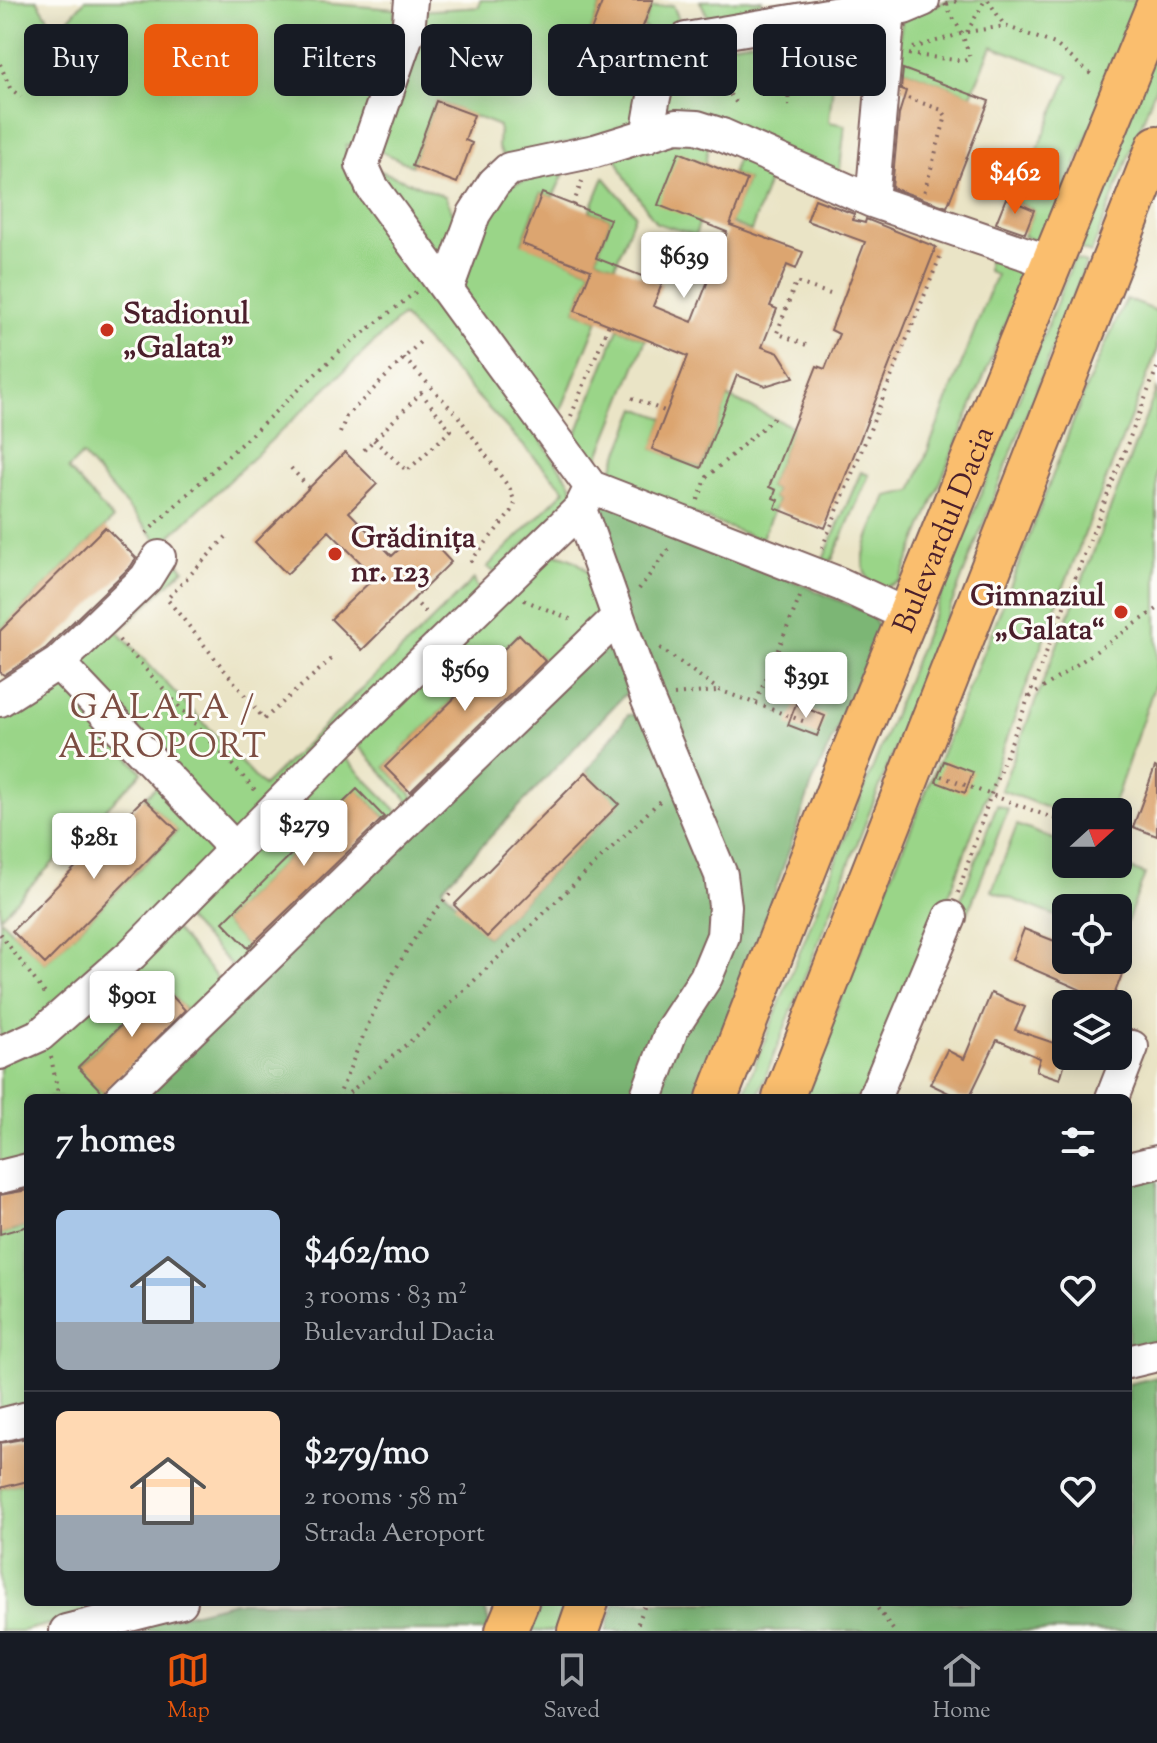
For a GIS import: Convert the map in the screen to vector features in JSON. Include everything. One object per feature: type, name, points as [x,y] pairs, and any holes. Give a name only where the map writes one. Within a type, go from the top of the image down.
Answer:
[{"type":"main road","name":"Bulevardul Dacia","points":[[719,1094],[1157,5]]},
{"type":"main road","name":"Bulevardul Dacia","points":[[785,1094],[1157,146]]},
{"type":"main road","points":[[578,1631],[587,1606]]},
{"type":"street","points":[[411,0],[408,32],[361,158],[372,187],[560,444],[585,498],[610,625],[647,698],[721,875],[725,906],[723,936],[706,977],[672,1029],[648,1094]]},
{"type":"street","points":[[737,30],[934,2]]},
{"type":"street","points":[[886,81],[892,55],[889,10]]},
{"type":"street","points":[[647,136],[657,96]]},
{"type":"street","points":[[872,201],[883,96]]},
{"type":"street","points":[[440,280],[474,214],[501,175],[509,169],[574,157],[676,126],[697,127],[789,162],[916,218],[1053,263]]},
{"type":"street","points":[[585,498],[687,525],[840,584],[909,616]]},
{"type":"street","points":[[0,1053],[132,954],[500,590],[585,498]]},
{"type":"street","points":[[0,700],[58,663],[146,578],[150,547]]},
{"type":"street","points":[[125,1094],[610,625]]},
{"type":"street","points":[[58,663],[235,849]]},
{"type":"street","points":[[876,1094],[950,917]]},
{"type":"street","points":[[1114,1094],[1123,1070]]},
{"type":"street","points":[[1132,1168],[1157,1162]]},
{"type":"street","points":[[0,1177],[24,1171]]},
{"type":"street","points":[[1132,1361],[1157,1355]]},
{"type":"street","points":[[0,1425],[24,1419]]},
{"type":"street","points":[[66,1631],[163,1606]]},
{"type":"path","points":[[892,55],[907,21],[934,2],[961,0]]},
{"type":"path","points":[[965,32],[987,0],[1005,26]]},
{"type":"path","points":[[892,55],[964,61],[970,58],[965,32],[934,2]]},
{"type":"path","points":[[783,22],[789,106]]},
{"type":"path","points":[[892,55],[965,32],[1005,26],[1055,44],[1103,84]]},
{"type":"path","points":[[0,64],[10,88],[21,97]]},
{"type":"path","points":[[886,91],[942,110],[946,116],[916,218]]},
{"type":"path","points":[[731,96],[739,106]]},
{"type":"path","points":[[573,205],[578,190]]},
{"type":"path","points":[[818,557],[951,230]]},
{"type":"path","points":[[669,261],[711,273]]},
{"type":"path","points":[[150,547],[339,352],[440,280]]},
{"type":"path","points":[[806,345],[777,333],[796,282],[830,294]]},
{"type":"path","points":[[560,444],[609,324]]},
{"type":"path","points":[[340,433],[346,417],[420,342]]},
{"type":"path","points":[[404,358],[458,416],[510,489],[515,503],[512,511],[470,562]]},
{"type":"path","points":[[950,917],[991,794],[1157,368]]},
{"type":"path","points":[[364,450],[373,439],[421,393],[451,430],[407,471],[373,439]]},
{"type":"path","points":[[632,398],[667,412]]},
{"type":"path","points":[[500,590],[610,625],[687,525],[707,477],[777,415]]},
{"type":"path","points":[[291,468],[309,488]]},
{"type":"path","points":[[226,537],[167,599],[264,719],[335,656]]},
{"type":"path","points":[[756,702],[805,585]]},
{"type":"path","points":[[413,599],[426,613]]},
{"type":"path","points":[[1028,699],[1157,609]]},
{"type":"path","points":[[101,621],[259,794]]},
{"type":"path","points":[[655,645],[719,690],[803,721]]},
{"type":"path","points":[[647,698],[719,690]]},
{"type":"path","points":[[939,775],[1052,818]]},
{"type":"path","points":[[345,1094],[420,1033],[682,780]]},
{"type":"path","points":[[341,1094],[372,1010],[427,918],[453,891]]},
{"type":"path","points":[[0,934],[48,1015],[58,1094]]},
{"type":"path","points":[[635,1631],[644,1606]]},
{"type":"path","points":[[876,1606],[894,1631]]},
{"type":"green space","name":"Stadionul „Galata”","points":[[0,0],[37,0],[52,24],[24,24],[24,96],[128,96],[128,24],[64,24],[85,0],[283,0],[395,9],[394,24],[274,24],[274,96],[377,96],[359,144],[346,145],[346,165],[354,168],[571,484],[575,495],[496,573],[487,567],[565,490],[402,316],[161,545],[82,455],[68,469],[113,519],[0,631]]},
{"type":"green space","points":[[480,0],[603,0],[594,24],[548,24],[548,96],[641,96],[629,129],[504,157],[498,148],[499,126],[436,101],[412,166],[376,149],[392,96],[405,96],[405,54],[418,11],[479,7]]},
{"type":"green space","points":[[762,0],[757,13],[709,19],[700,1]]},
{"type":"green space","points":[[947,0],[1144,0],[1043,244],[1023,236],[1034,210],[1016,202],[1069,75],[992,46],[971,95],[895,66],[902,21]]},
{"type":"green space","points":[[673,5],[681,24],[644,24],[650,8]]},
{"type":"green space","points":[[753,41],[753,96],[832,96],[829,122],[845,125],[839,178],[670,123],[664,96],[737,96],[737,43]]},
{"type":"green space","points":[[1157,45],[1157,84],[1091,253],[1078,248]]},
{"type":"green space","points":[[682,133],[711,138],[695,235],[656,223],[625,177],[614,153]]},
{"type":"green space","points":[[737,158],[769,171],[770,178],[751,231],[730,223],[747,180],[732,174]]},
{"type":"green space","points":[[566,169],[553,197],[541,193],[522,243],[591,270],[575,311],[598,320],[555,425],[459,295],[502,187]]},
{"type":"green space","points":[[378,170],[445,196],[458,223],[444,257],[438,257]]},
{"type":"green space","points":[[604,177],[635,214],[615,266],[596,258],[610,219],[590,211]]},
{"type":"green space","points":[[988,257],[1011,262],[1025,276],[900,581],[879,590],[869,581],[864,570],[866,546],[887,496],[912,491],[996,275],[988,271]]},
{"type":"green space","points":[[1074,259],[1086,263],[759,1094],[744,1094]]},
{"type":"green space","points":[[1126,299],[1157,311],[1157,351],[1051,619],[953,885],[867,1094],[802,1094],[1006,597],[1088,383]]},
{"type":"green space","points":[[618,328],[646,339],[597,461],[589,463],[576,448],[576,436]]},
{"type":"green space","points":[[1157,388],[1157,678],[1116,798],[1052,798],[1052,810],[1001,790]]},
{"type":"green space","points":[[728,397],[793,427],[769,487],[776,490],[773,498],[778,500],[761,540],[614,483],[610,474],[637,408],[664,418],[653,449],[701,468]]},
{"type":"green space","points":[[861,472],[869,475],[832,560],[822,562]]},
{"type":"green space","points":[[601,500],[871,614],[881,631],[812,784],[701,1094],[135,1094],[613,632],[631,688],[442,888],[487,937],[618,805],[586,772],[628,715],[643,714],[589,518]]},
{"type":"green space","points":[[555,554],[577,562],[590,575],[606,614],[549,665],[518,635],[385,767],[415,798],[410,803],[355,742]]},
{"type":"green space","points":[[179,563],[184,569],[118,632],[263,786],[474,579],[479,592],[233,836],[80,664]]},
{"type":"green space","points":[[68,689],[142,772],[0,917],[0,709],[37,693]]},
{"type":"green space","points":[[341,754],[399,813],[390,822],[357,790],[223,922],[255,955],[238,972],[180,913]]},
{"type":"green space","points":[[157,786],[219,850],[39,1024],[0,1045],[0,919],[45,963],[177,831],[144,798]]},
{"type":"green space","points":[[997,805],[1008,809],[968,913],[957,909]]},
{"type":"green space","points":[[1017,825],[1052,839],[1052,878],[1132,878],[1132,869],[1145,874],[1132,909],[1132,894],[1052,894],[1052,915],[992,891]]},
{"type":"green space","points":[[172,926],[225,987],[194,1019],[162,986],[78,1066],[104,1094],[24,1094],[24,1163],[0,1169],[0,1065]]},
{"type":"green space","points":[[1157,1173],[1157,1344],[1132,1350],[1132,1179]]},
{"type":"green space","points":[[24,1227],[24,1411],[0,1417],[0,1234]]},
{"type":"green space","points":[[1157,1377],[1157,1631],[606,1631],[614,1606],[1132,1606],[1132,1383]]},
{"type":"green space","points":[[24,1482],[24,1606],[122,1606],[22,1631],[0,1631],[0,1488]]},
{"type":"green space","points":[[219,1606],[484,1606],[489,1623],[486,1631],[119,1631]]},
{"type":"green space","points":[[541,1606],[564,1606],[556,1631],[531,1631]]},
{"type":"building","points":[[603,0],[653,0],[644,24],[594,24]]},
{"type":"building","points":[[903,69],[989,101],[947,207],[892,188],[899,114],[906,91],[901,89]]},
{"type":"building","points":[[436,101],[474,115],[465,140],[472,143],[457,183],[412,166]]},
{"type":"building","points":[[679,152],[747,180],[730,225],[803,252],[796,269],[787,265],[770,306],[777,309],[762,347],[779,353],[794,377],[765,386],[737,375],[701,468],[652,449],[688,356],[575,311],[591,270],[522,244],[542,193],[610,219],[596,258],[662,284],[653,306],[692,322],[727,232],[658,205]]},
{"type":"building","points":[[1006,198],[1034,210],[1025,233],[996,223]]},
{"type":"building","points":[[815,199],[854,214],[853,220],[865,223],[866,219],[936,247],[825,528],[775,508],[778,500],[773,498],[776,490],[769,487],[817,366],[825,369],[839,334],[831,330],[865,242],[807,221]]},
{"type":"building","points":[[345,452],[377,484],[349,512],[392,556],[420,529],[451,562],[362,650],[331,619],[375,577],[329,531],[287,574],[255,542]]},
{"type":"building","points":[[105,527],[136,558],[131,566],[46,648],[4,675],[0,672],[0,631]]},
{"type":"building","points":[[519,634],[545,661],[410,792],[385,767]]},
{"type":"building","points":[[796,704],[825,716],[817,736],[788,725]]},
{"type":"building","points":[[944,761],[973,772],[965,793],[936,782]]},
{"type":"building","points":[[1157,768],[1157,836],[1133,827]]},
{"type":"building","points":[[586,772],[619,804],[487,937],[454,905]]},
{"type":"building","points":[[357,789],[384,817],[248,948],[223,922]]},
{"type":"building","points":[[144,798],[177,830],[45,964],[12,931]]},
{"type":"building","points":[[1024,929],[1052,940],[1052,974],[1122,974],[1116,990],[1081,990],[1012,960]]},
{"type":"building","points":[[162,985],[185,1010],[103,1093],[78,1067]]},
{"type":"building","points":[[991,993],[1025,1007],[1015,1030],[1052,1042],[1052,1070],[1063,1070],[1060,1079],[1036,1071],[1040,1058],[997,1040],[971,1094],[951,1094],[930,1084],[947,1050],[964,1059]]},
{"type":"building","points":[[24,1191],[24,1227],[0,1234],[0,1195]]},
{"type":"building","points":[[24,1439],[24,1482],[0,1488],[0,1443]]},
{"type":"place","name":"Stadionul „Galata”","points":[[107,330]]},
{"type":"place","name":"Grădinița nr. 123","points":[[335,554]]},
{"type":"place","name":"Gimnaziul „Galata“","points":[[1121,612]]},
{"type":"district","name":"GALATA / AEROPORT","points":[[163,726]]}]
